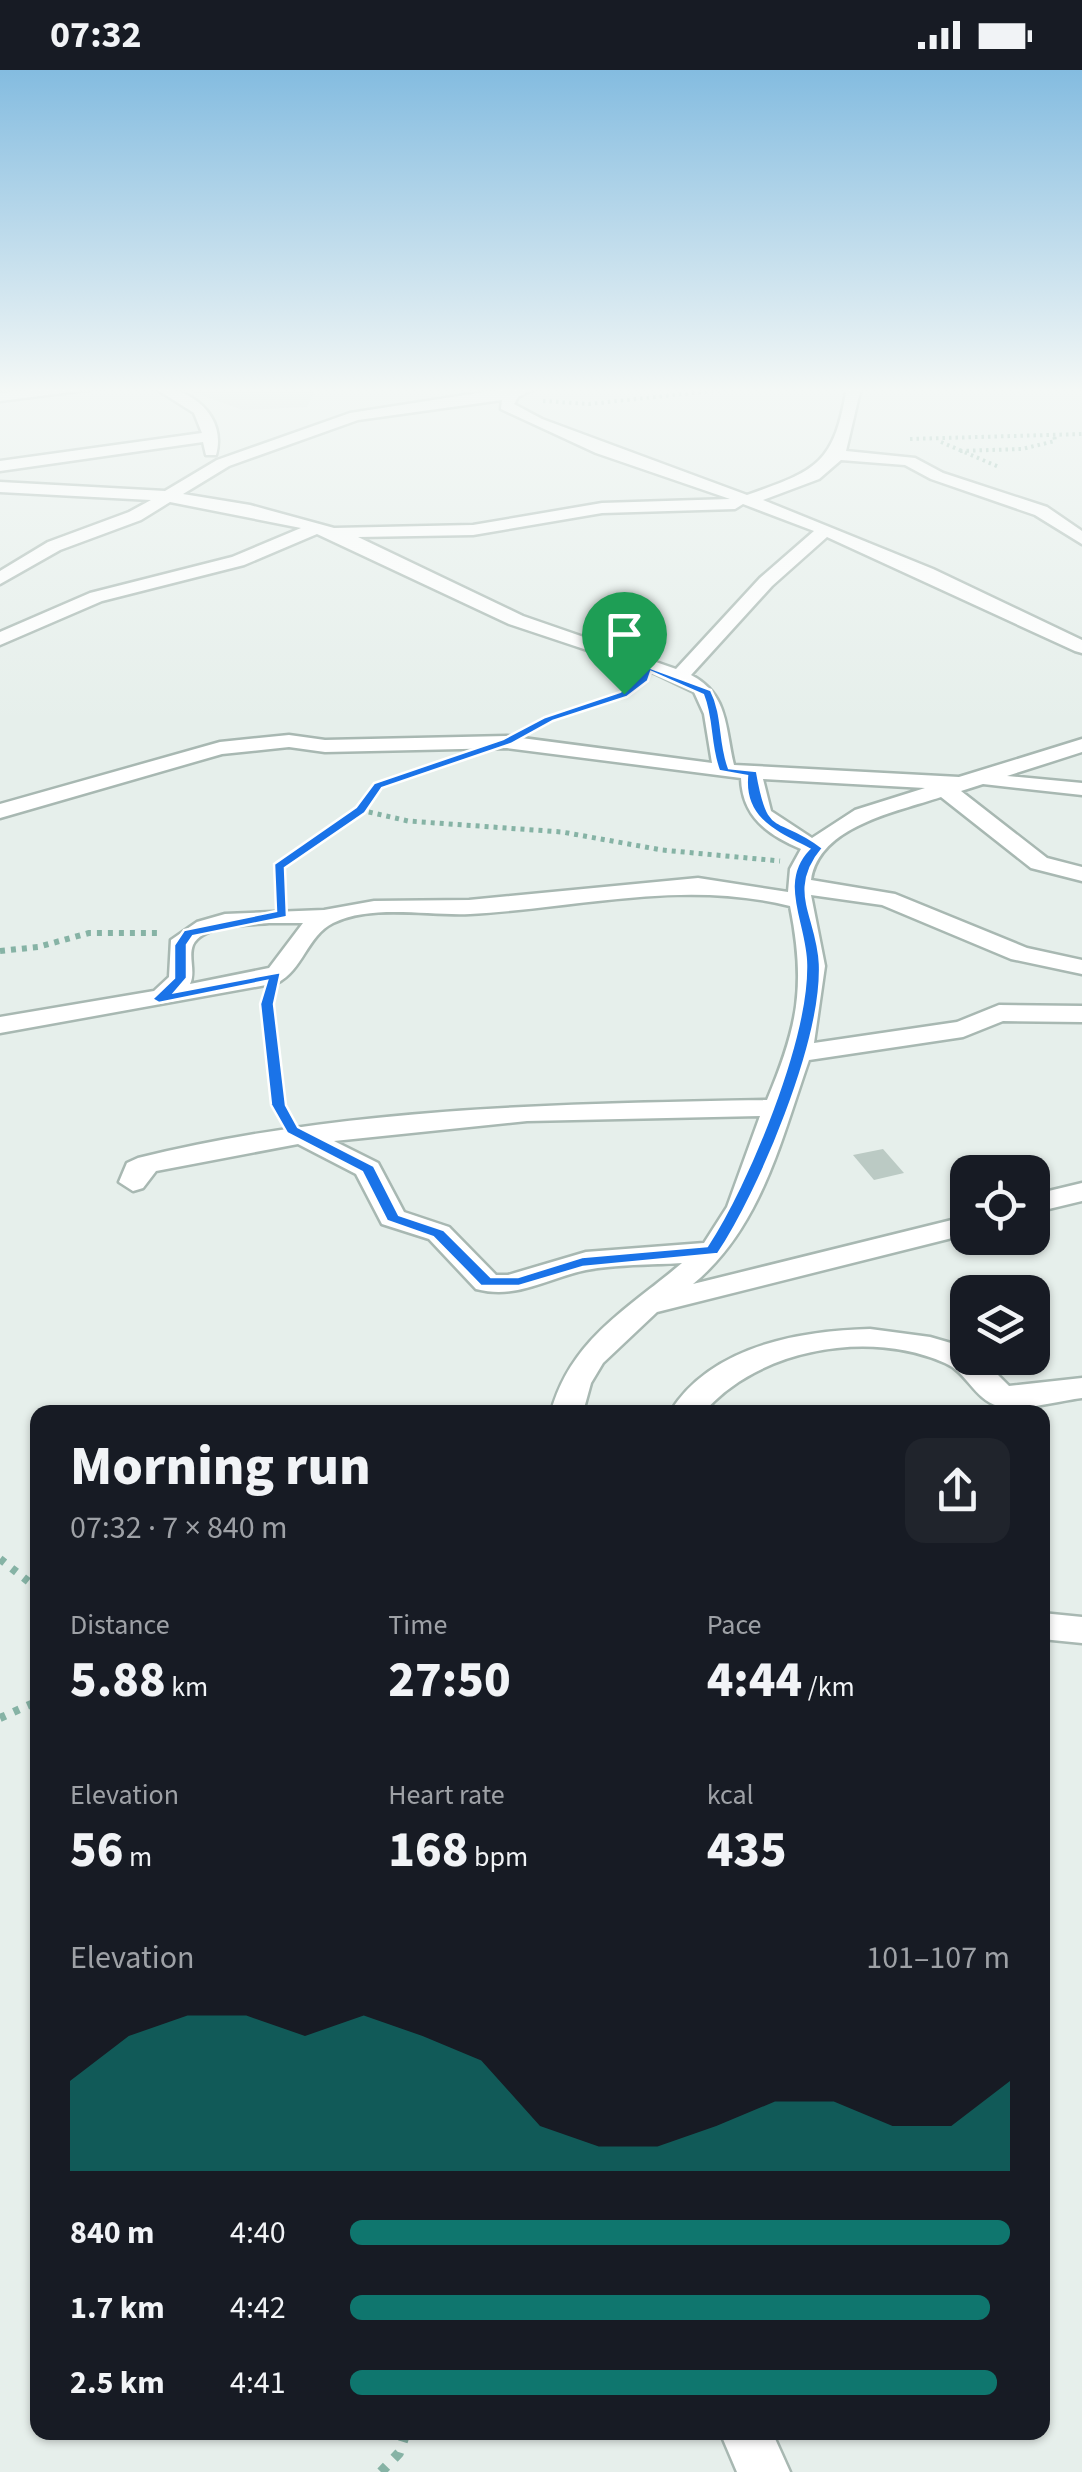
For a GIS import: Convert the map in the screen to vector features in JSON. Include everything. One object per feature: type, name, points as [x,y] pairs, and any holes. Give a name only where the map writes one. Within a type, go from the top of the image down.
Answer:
[{"type":"street","points":[[0,579],[54,546],[135,516],[163,499]]},
{"type":"street","points":[[173,499],[234,508],[323,530],[515,620],[678,678],[708,693],[715,711],[715,745],[724,771]]},
{"type":"street","points":[[744,499],[1082,646]]},
{"type":"street","points":[[0,638],[96,597],[238,561],[323,530],[473,530],[602,508],[759,499]]},
{"type":"street","points":[[1006,499],[1052,517],[1082,521]]},
{"type":"street","points":[[1052,517],[1082,539]]},
{"type":"street","points":[[678,678],[766,582],[824,531]]},
{"type":"street","points":[[18,549],[54,546]]},
{"type":"street","points":[[0,811],[146,766],[255,743],[507,742],[724,771],[1082,789]]},
{"type":"street","points":[[159,999],[181,978],[180,945],[193,930],[282,914],[325,916],[518,903],[660,886],[764,892],[805,875],[836,829],[864,816],[1082,745]]},
{"type":"street","points":[[569,1405],[579,1378],[617,1328],[712,1250],[732,1223],[796,1054],[812,986],[805,875],[766,822],[751,792],[752,773]]},
{"type":"street","points":[[964,785],[976,807],[1026,859],[1048,870],[1082,874]]},
{"type":"street","points":[[805,875],[887,899],[1020,954],[1082,967]]},
{"type":"street","points":[[0,1025],[276,975],[288,966],[313,924],[325,916]]},
{"type":"street","points":[[796,1054],[962,1029],[1000,1013],[1082,1014]]},
{"type":"street","points":[[133,1182],[137,1170],[148,1164],[271,1139],[527,1113],[777,1108]]},
{"type":"street","points":[[304,1137],[368,1169],[392,1218],[438,1233],[487,1282],[519,1282],[582,1262],[712,1250]]},
{"type":"street","points":[[1050,1200],[1082,1192]]},
{"type":"street","points":[[642,1306],[950,1230]]},
{"type":"street","points":[[693,1405],[721,1375],[799,1346],[845,1337],[889,1341],[958,1356],[1004,1397],[1082,1388]]},
{"type":"street","points":[[1050,1627],[1082,1630]]},
{"type":"street","points":[[749,2440],[764,2472]]},
{"type":"path","points":[[507,742],[549,719],[624,694],[644,678],[646,667]]},
{"type":"path","points":[[282,914],[278,867],[360,810],[378,785],[436,767]]},
{"type":"path","points":[[360,810],[408,821],[562,832],[805,875]]},
{"type":"path","points":[[0,952],[38,947],[89,933],[144,935],[193,930]]},
{"type":"path","points":[[276,975],[267,1004],[279,1105],[292,1130],[304,1137]]},
{"type":"path","points":[[0,1559],[30,1583]]},
{"type":"path","points":[[0,1718],[30,1705]]},
{"type":"path","points":[[381,2472],[400,2453],[404,2440]]},
{"type":"building","points":[[883,1149],[904,1173],[874,1180],[853,1155]]},
{"type":"route","points":[[646,667],[690,682],[708,693],[715,711],[715,745],[724,771],[752,773],[751,792],[757,811],[766,822],[817,848],[802,864],[798,886],[813,964],[808,1012],[787,1085],[737,1213],[727,1234],[712,1250],[653,1259],[582,1262],[519,1282],[495,1284],[480,1278],[454,1244],[438,1233],[392,1218],[373,1174],[362,1164],[292,1130],[279,1105],[267,1004],[276,975],[159,999],[181,978],[180,945],[188,933],[282,914],[278,867],[360,810],[378,785],[507,742],[549,719],[624,694],[644,678],[646,667]]}]
